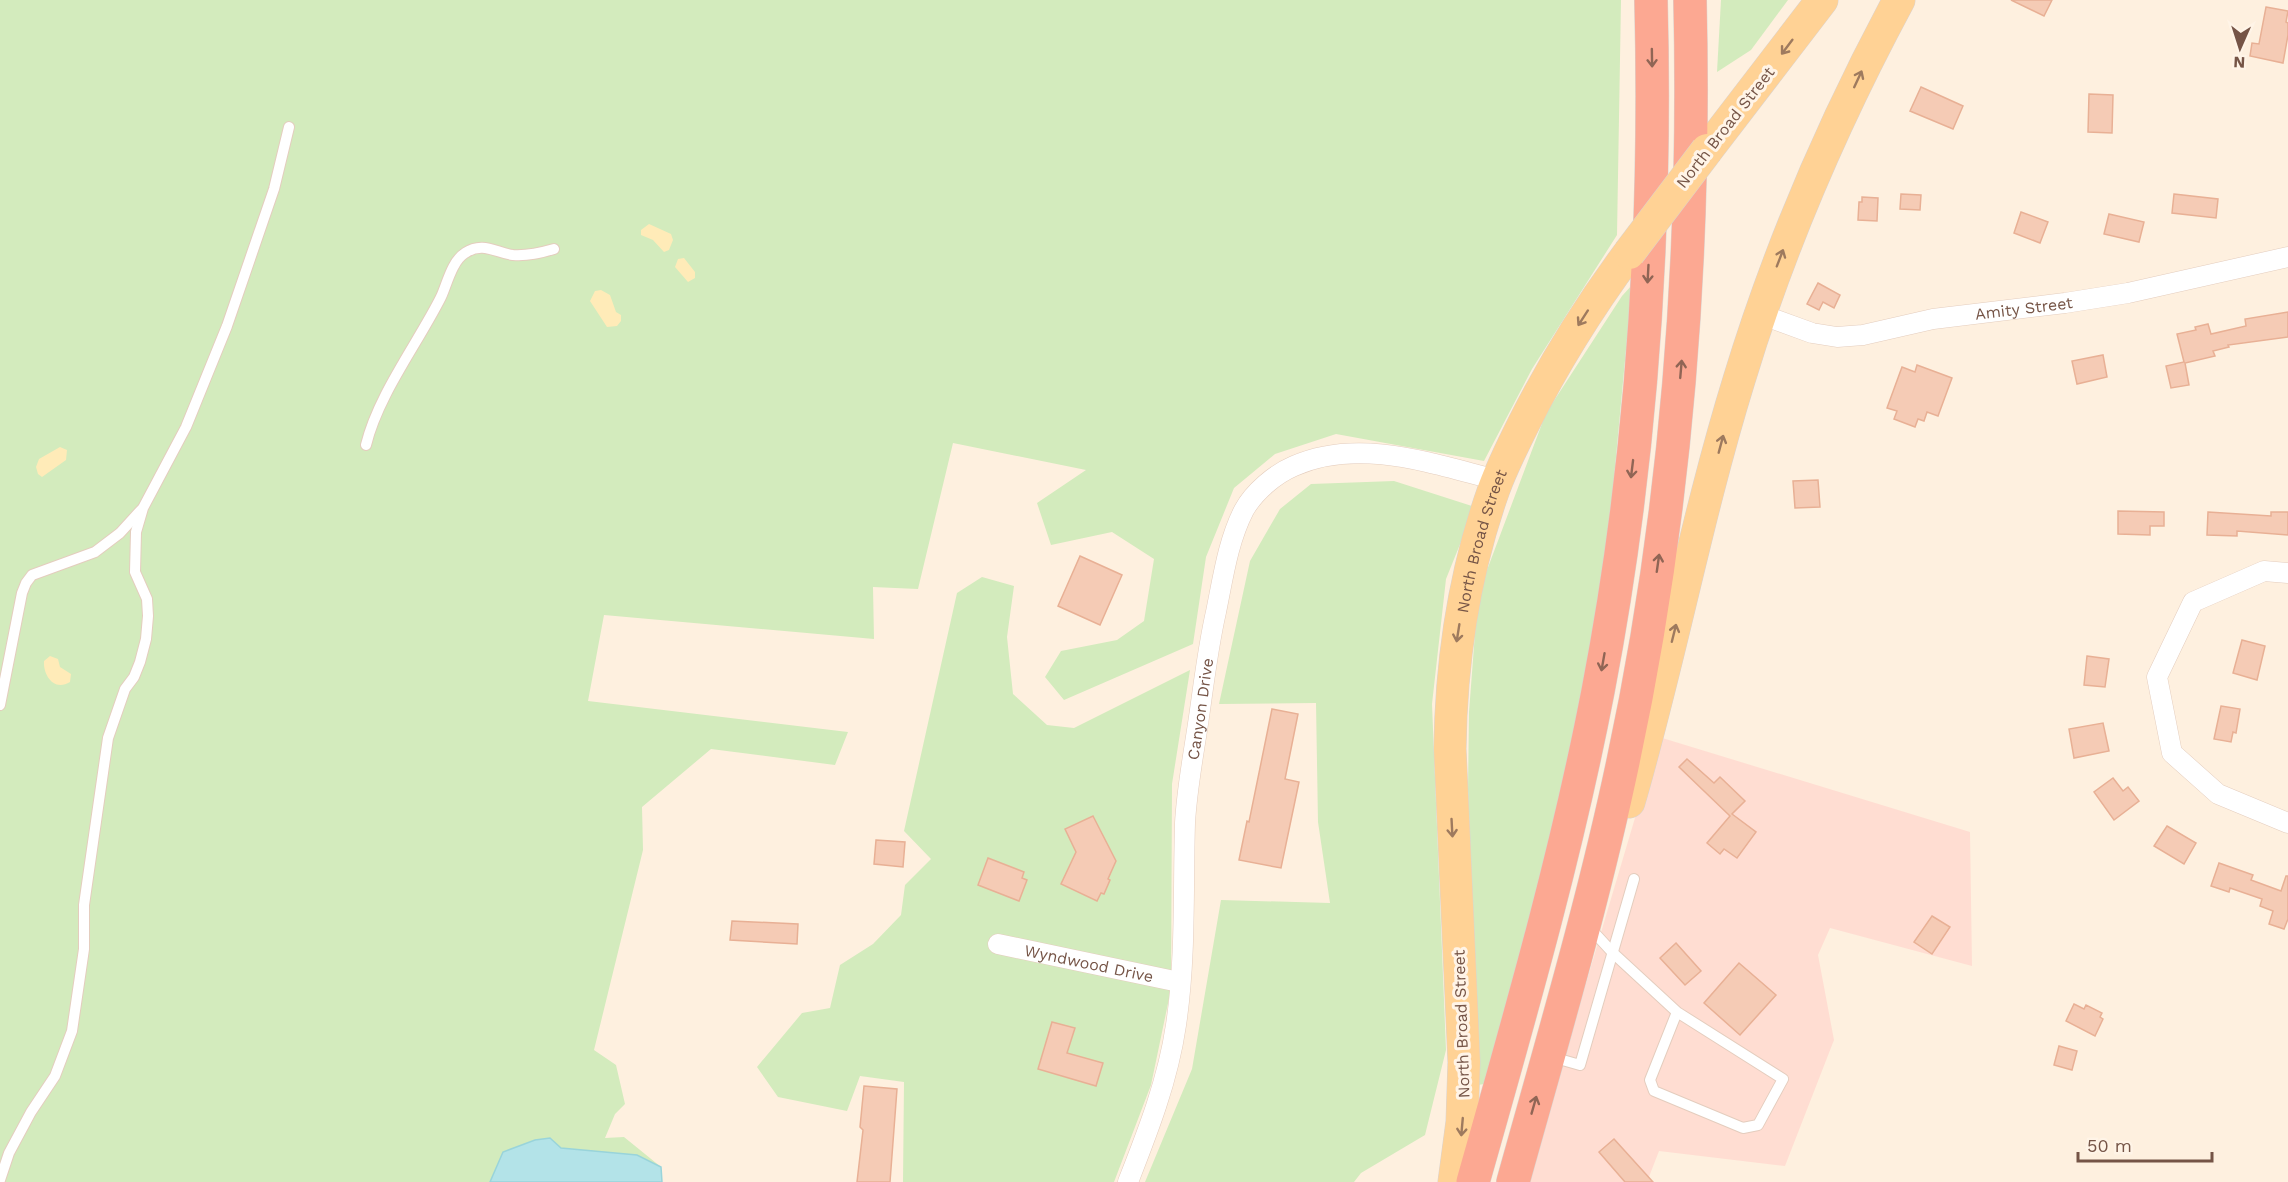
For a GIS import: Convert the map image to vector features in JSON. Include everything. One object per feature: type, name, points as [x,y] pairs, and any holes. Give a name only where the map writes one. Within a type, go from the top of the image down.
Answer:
[{"type":"highway","points":[[1473,1182],[1565,843],[1599,687],[1618,574],[1636,426],[1647,296],[1652,178],[1651,0]]},
{"type":"highway","points":[[1513,1182],[1586,924],[1632,722],[1649,624],[1678,407],[1690,221],[1692,112],[1690,0]]},
{"type":"main road","name":"North Broad Street","points":[[1454,1182],[1462,1122],[1464,1062],[1450,776],[1451,698],[1466,588],[1480,531],[1497,480],[1556,361],[1586,312],[1822,0]]},
{"type":"main road","points":[[1604,847],[1628,804],[1668,659],[1726,425],[1760,314],[1813,178],[1864,66],[1899,0]]},
{"type":"street","name":"Amity Street","points":[[1760,314],[1812,333],[1837,337],[1863,336],[1933,319],[2128,293],[2288,257]]},
{"type":"street","name":"Canyon Drive","points":[[1128,1182],[1155,1111],[1170,1060],[1177,1023],[1184,933],[1185,822],[1189,777],[1208,650],[1232,540],[1245,508],[1264,485],[1293,466],[1324,456],[1361,453],[1397,456],[1497,480]]},
{"type":"street","points":[[2288,573],[2264,571],[2193,602],[2157,676],[2172,753],[2218,794],[2288,823]]},
{"type":"street","name":"Wyndwood Drive","points":[[998,944],[1179,982]]},
{"type":"lane","points":[[0,1180],[9,1153],[31,1112],[55,1076],[72,1031],[84,949],[84,905],[108,738],[125,689],[134,677],[140,662],[146,639],[147,599],[135,572],[136,532],[143,508],[186,427],[227,326],[274,189],[289,127]]},
{"type":"lane","points":[[366,445],[378,411],[430,317],[457,261],[464,253],[476,248],[485,248],[510,255],[533,255],[554,249]]},
{"type":"lane","points":[[0,705],[22,593],[26,583],[33,575],[95,552],[120,533],[143,508]]},
{"type":"lane","points":[[1548,1056],[1580,1065],[1634,879]]},
{"type":"lane","points":[[1586,924],[1612,953],[1677,1012],[1783,1079],[1758,1125],[1743,1128],[1654,1091],[1650,1080],[1677,1012]]},
{"type":"shaded area","points":[[1659,737],[1970,832],[1972,966],[1830,928],[1818,955],[1834,1040],[1785,1166],[1659,1151],[1647,1182],[1527,1182]]},
{"type":"green space","points":[[0,0],[1621,0],[1617,235],[1532,369],[1484,461],[1336,434],[1275,454],[1234,488],[1206,557],[1193,644],[1064,700],[1045,677],[1061,651],[1117,640],[1144,621],[1154,559],[1112,532],[1051,545],[1037,503],[1086,470],[953,443],[918,589],[873,587],[874,639],[604,615],[588,701],[848,732],[835,765],[711,749],[642,807],[643,850],[594,1050],[616,1065],[625,1104],[615,1114],[605,1138],[624,1137],[661,1167],[662,1182],[0,1182]]},
{"type":"green space","points":[[1721,0],[1788,0],[1751,50],[1717,72]]},
{"type":"green space","points":[[1632,285],[1606,564],[1578,724],[1523,955],[1484,1084],[1472,1086],[1472,889],[1468,790],[1469,712],[1478,594],[1546,413],[1622,296]]},
{"type":"green space","points":[[1394,481],[1475,507],[1446,579],[1432,704],[1446,1050],[1425,1135],[1361,1173],[1354,1182],[1145,1182],[1192,1069],[1221,900],[1330,903],[1318,822],[1316,703],[1219,704],[1250,561],[1280,509],[1311,484]]},
{"type":"green space","points":[[982,577],[1014,586],[1007,637],[1013,694],[1047,725],[1074,728],[1190,670],[1172,784],[1171,989],[1151,1085],[1114,1182],[903,1182],[904,1082],[860,1076],[847,1111],[778,1097],[757,1067],[802,1013],[830,1008],[840,965],[873,944],[901,915],[905,885],[931,859],[904,831],[957,593]]},
{"type":"sand","points":[[649,224],[671,234],[673,240],[669,250],[664,252],[653,240],[641,235],[641,230]]},
{"type":"sand","points":[[684,258],[695,272],[695,278],[688,282],[675,267],[678,259]]},
{"type":"sand","points":[[601,290],[610,295],[616,312],[621,315],[621,321],[617,326],[607,327],[590,301],[595,291]]},
{"type":"sand","points":[[60,447],[67,450],[66,460],[42,477],[38,474],[36,467],[39,459]]},
{"type":"sand","points":[[50,656],[58,659],[60,667],[71,674],[70,682],[59,685],[51,680],[44,666],[44,661]]},
{"type":"water","points":[[550,1138],[561,1148],[637,1155],[661,1167],[662,1182],[490,1182],[503,1152],[535,1140]]},
{"type":"building","points":[[2011,0],[2052,0],[2044,16]]},
{"type":"building","points":[[2266,7],[2288,11],[2286,22],[2288,23],[2288,35],[2283,63],[2250,56],[2252,43],[2259,44]]},
{"type":"building","points":[[1921,87],[1963,106],[1953,129],[1910,111]]},
{"type":"building","points":[[2089,94],[2113,95],[2112,133],[2088,132]]},
{"type":"building","points":[[1901,194],[1921,195],[1920,210],[1900,209]]},
{"type":"building","points":[[2174,194],[2218,199],[2216,218],[2172,213]]},
{"type":"building","points":[[1862,197],[1878,198],[1877,221],[1858,220],[1859,202],[1862,202]]},
{"type":"building","points":[[2021,212],[2048,222],[2040,243],[2014,233]]},
{"type":"building","points":[[2109,214],[2144,222],[2139,242],[2104,234]]},
{"type":"building","points":[[1818,283],[1840,295],[1834,308],[1823,302],[1819,310],[1807,304]]},
{"type":"building","points":[[2288,312],[2288,337],[2228,345],[2229,347],[2213,351],[2215,356],[2185,363],[2189,385],[2171,388],[2166,366],[2184,362],[2177,334],[2196,330],[2195,327],[2208,324],[2211,334],[2246,326],[2245,319]]},
{"type":"building","points":[[2103,355],[2107,377],[2077,384],[2072,361]]},
{"type":"building","points":[[1917,365],[1952,378],[1938,416],[1927,412],[1924,421],[1918,419],[1915,427],[1894,419],[1897,411],[1887,408],[1902,367],[1915,372]]},
{"type":"building","points":[[1818,480],[1820,507],[1795,508],[1793,481]]},
{"type":"building","points":[[2118,511],[2164,512],[2164,526],[2150,526],[2150,535],[2118,534]]},
{"type":"building","points":[[2208,512],[2271,516],[2271,512],[2288,512],[2288,535],[2237,531],[2237,536],[2207,535]]},
{"type":"building","points":[[1080,556],[1122,575],[1100,625],[1058,606]]},
{"type":"building","points":[[2242,640],[2265,646],[2257,680],[2233,673]]},
{"type":"building","points":[[2087,656],[2109,659],[2105,687],[2084,685]]},
{"type":"building","points":[[2221,706],[2240,709],[2236,733],[2233,732],[2231,742],[2214,739]]},
{"type":"building","points":[[1272,709],[1298,714],[1285,779],[1299,782],[1281,868],[1239,860]]},
{"type":"building","points":[[2103,723],[2109,751],[2074,758],[2069,729]]},
{"type":"building","points":[[1687,759],[1714,783],[1720,777],[1745,801],[1732,814],[1756,832],[1737,858],[1724,849],[1720,854],[1707,843],[1730,816],[1679,767]]},
{"type":"building","points":[[2113,778],[2123,791],[2128,787],[2139,801],[2114,820],[2094,792]]},
{"type":"building","points":[[1093,816],[1116,861],[1104,894],[1101,893],[1097,901],[1061,884],[1076,852],[1065,829]]},
{"type":"building","points":[[2167,826],[2196,843],[2184,864],[2154,846]]},
{"type":"building","points":[[876,840],[905,842],[903,867],[874,864]]},
{"type":"building","points":[[988,858],[1024,872],[1022,878],[1027,880],[1019,901],[978,885]]},
{"type":"building","points":[[2219,863],[2253,875],[2251,880],[2281,891],[2286,876],[2288,876],[2288,919],[2284,929],[2269,924],[2273,911],[2260,906],[2262,899],[2230,888],[2229,892],[2211,886]]},
{"type":"building","points":[[1932,916],[1950,927],[1932,954],[1914,942]]},
{"type":"building","points":[[732,921],[798,924],[797,944],[730,940]]},
{"type":"building","points":[[1676,943],[1701,971],[1685,985],[1660,958]]},
{"type":"building","points":[[1739,963],[1776,995],[1740,1035],[1704,1003]]},
{"type":"building","points":[[2074,1004],[2084,1009],[2086,1005],[2102,1013],[2100,1017],[2103,1019],[2095,1036],[2066,1021]]},
{"type":"building","points":[[1052,1022],[1075,1028],[1067,1053],[1103,1063],[1096,1086],[1038,1069]]},
{"type":"building","points":[[2059,1046],[2077,1051],[2072,1070],[2054,1065]]},
{"type":"building","points":[[864,1086],[897,1089],[890,1182],[857,1182],[863,1130],[860,1127]]},
{"type":"building","points":[[1614,1139],[1653,1182],[1625,1182],[1599,1152]]}]
